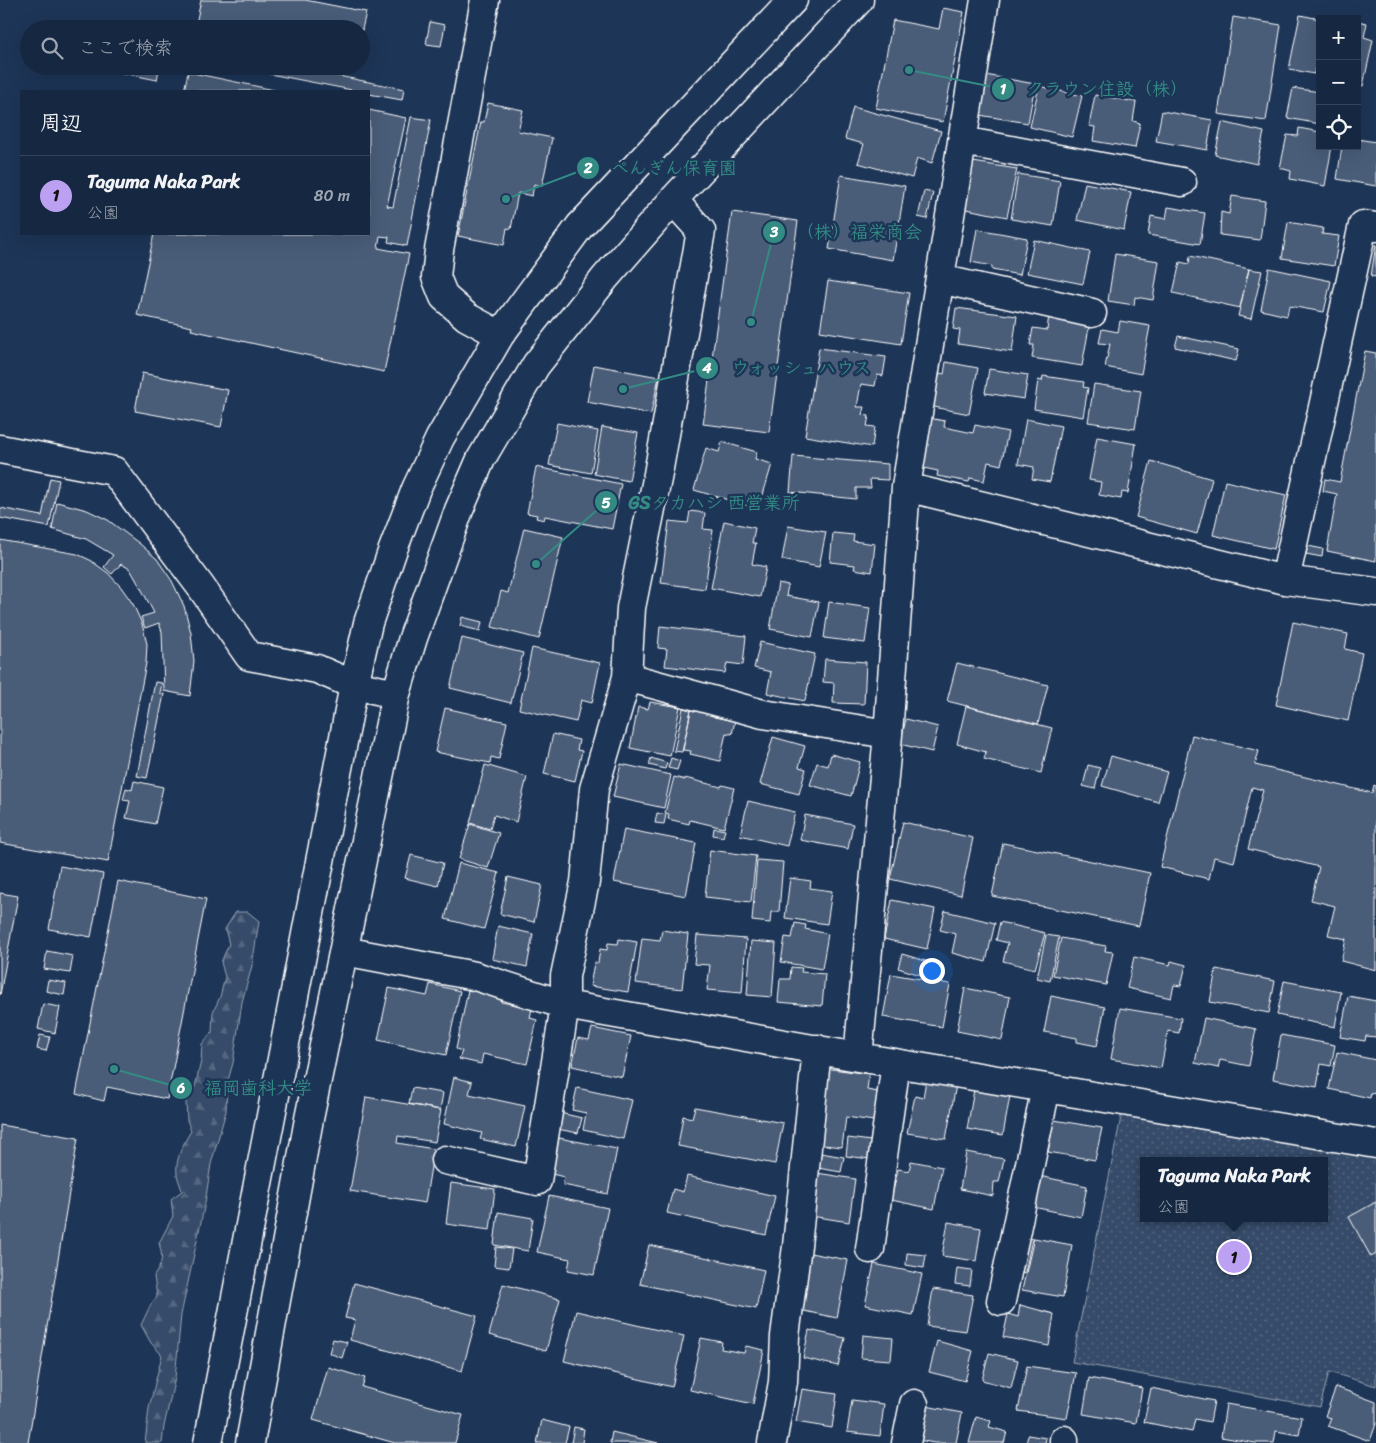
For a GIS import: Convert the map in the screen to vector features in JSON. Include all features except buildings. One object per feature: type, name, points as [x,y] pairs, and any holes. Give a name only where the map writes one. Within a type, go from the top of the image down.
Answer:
[{"type":"street","points":[[485,0],[439,250],[436,278],[444,297],[467,317],[500,335]]},
{"type":"street","points":[[208,1443],[354,685],[368,623],[416,489],[440,438],[500,335],[580,226],[793,0]]},
{"type":"street","points":[[250,1443],[309,1119],[396,694],[413,638],[459,510],[481,459],[536,365],[605,278],[673,200],[859,0]]},
{"type":"street","points":[[858,1057],[888,734],[906,487],[986,0]]},
{"type":"street","points":[[962,141],[1182,182]]},
{"type":"street","points":[[445,1160],[537,1181],[565,1005],[565,976],[585,882],[594,789],[627,678],[631,608],[658,474],[701,231],[673,200]]},
{"type":"street","points":[[1285,580],[1363,225],[1376,227]]},
{"type":"street","points":[[940,279],[1092,313]]},
{"type":"street","points":[[0,449],[114,471],[249,656],[317,669],[354,685],[396,694]]},
{"type":"street","points":[[906,487],[1285,580],[1376,592]]},
{"type":"street","points":[[627,678],[763,714],[888,734]]},
{"type":"street","points":[[344,950],[475,976],[565,1005],[858,1057],[1376,1144]]},
{"type":"street","points":[[772,1443],[783,1382],[785,1336],[797,1246],[817,1049]]},
{"type":"street","points":[[870,1249],[896,1063]]},
{"type":"street","points":[[1001,1301],[1046,1088]]},
{"type":"street","points":[[906,1443],[914,1404]]},
{"type":"green space","points":[[236,912],[248,912],[259,921],[252,966],[242,1002],[233,1063],[227,1084],[226,1111],[211,1164],[205,1203],[181,1315],[175,1378],[162,1443],[145,1443],[149,1408],[162,1355],[151,1343],[141,1325],[151,1304],[157,1297],[154,1276],[161,1260],[159,1243],[173,1216],[171,1199],[182,1191],[177,1175],[177,1163],[191,1131],[187,1120],[186,1102],[195,1087],[201,1061],[202,1044],[212,1032],[213,1012],[220,997],[225,977],[221,962],[229,944],[225,929]]},
{"type":"green space","points":[[1122,1112],[1376,1151],[1376,1386],[1329,1372],[1320,1407],[1072,1362]]},
{"type":"place","name":"クラウン住設（株）","points":[[909,70]]},
{"type":"place","name":"ぺんぎん保育園","points":[[506,199]]},
{"type":"place","name":"（株）福栄商会","points":[[751,322]]},
{"type":"place","name":"ウォッシュハウス","points":[[623,389]]},
{"type":"place","name":"GSタカハシ 西営業所","points":[[536,564]]},
{"type":"place","name":"福岡歯科大学","points":[[114,1069]]},
{"type":"place","name":"Taguma Naka Park","points":[[1234,1257]]}]
